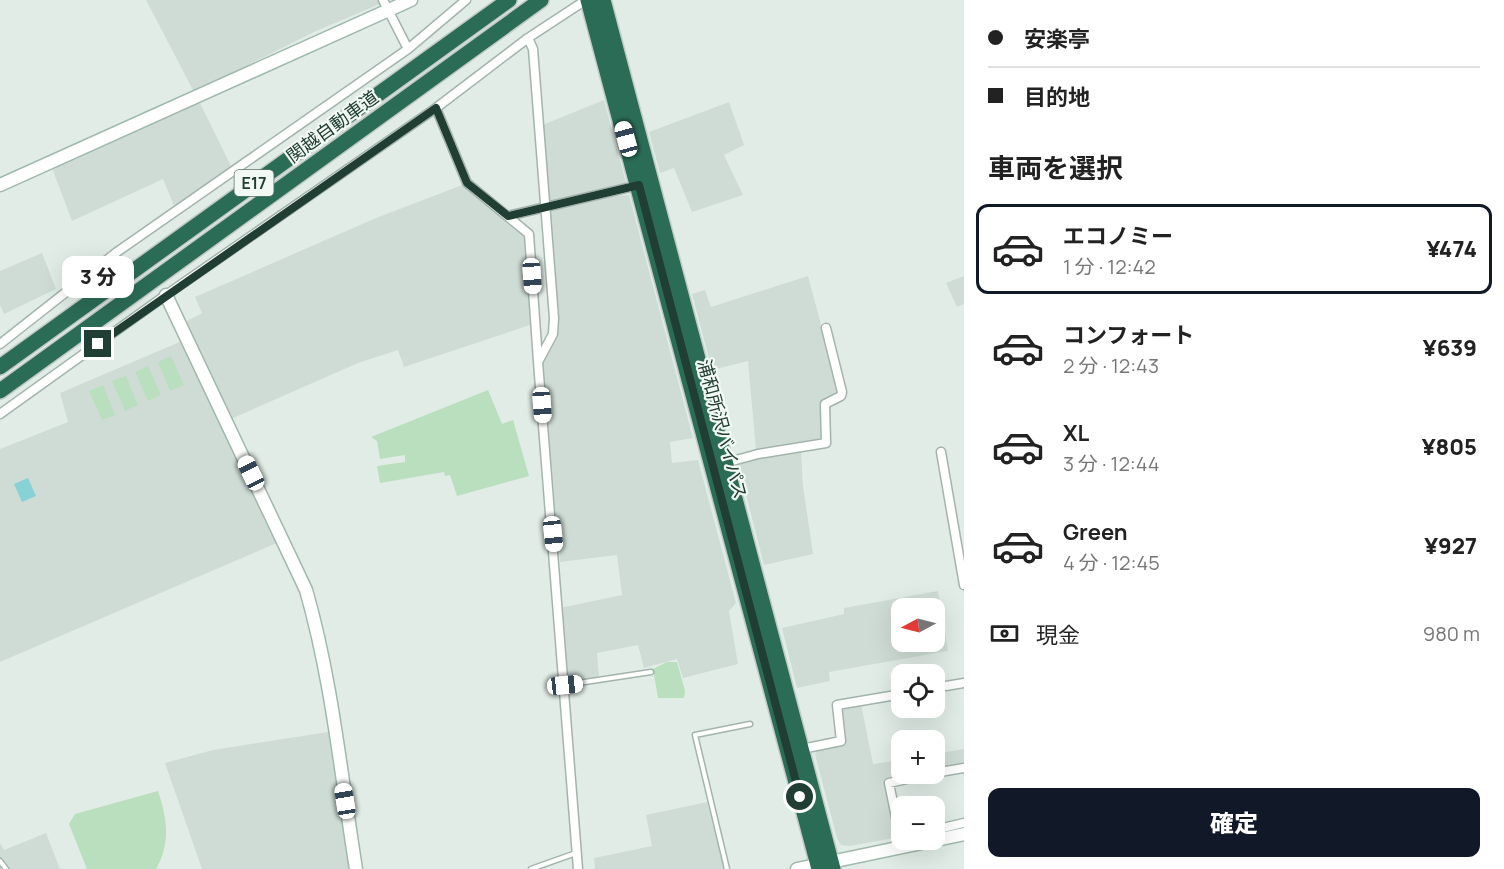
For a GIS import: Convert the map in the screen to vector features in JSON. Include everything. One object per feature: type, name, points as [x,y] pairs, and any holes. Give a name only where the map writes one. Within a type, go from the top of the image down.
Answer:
[{"type":"highway","points":[[413,69],[495,0]]},
{"type":"highway","name":"関越自動車道","points":[[0,367],[509,0]]},
{"type":"highway","name":"関越自動車道","points":[[0,391],[541,0]]},
{"type":"highway","name":"浦和所沢バイパス","points":[[587,0],[825,866]]},
{"type":"highway","name":"浦和所沢バイパス","points":[[603,0],[802,749],[825,866]]},
{"type":"street","points":[[0,185],[211,92],[386,4],[411,0]]},
{"type":"street","points":[[0,345],[117,252],[408,49],[466,0]]},
{"type":"street","points":[[0,414],[166,295],[436,108],[528,38],[587,0]]},
{"type":"street","points":[[386,4],[408,49]]},
{"type":"street","points":[[528,38],[533,49],[554,318],[553,334],[538,362]]},
{"type":"street","points":[[436,108],[467,183],[529,234],[578,869]]},
{"type":"street","points":[[508,216],[639,185]]},
{"type":"street","points":[[166,295],[306,590],[320,646],[356,869]]},
{"type":"street","points":[[725,463],[758,454],[826,443],[825,404],[841,396],[842,392],[826,328]]},
{"type":"street","points":[[940,452],[964,585]]},
{"type":"street","points":[[945,686],[964,683]]},
{"type":"street","points":[[802,749],[840,742],[835,707],[837,705],[891,696]]},
{"type":"street","points":[[945,771],[964,768]]},
{"type":"street","points":[[891,783],[889,783],[892,796]]},
{"type":"street","points":[[945,827],[964,823]]},
{"type":"street","points":[[945,836],[964,834]]},
{"type":"street","points":[[797,869],[825,866],[891,845]]},
{"type":"lane","points":[[565,685],[651,672]]},
{"type":"lane","points":[[727,869],[696,735],[750,724]]},
{"type":"lane","points":[[531,869],[577,853]]},
{"type":"lane","points":[[0,861],[6,869]]},
{"type":"shaded area","points":[[146,0],[380,0],[382,3],[314,32],[194,92]]},
{"type":"shaded area","points":[[604,100],[626,183],[547,202],[540,126]]},
{"type":"shaded area","points":[[729,102],[744,145],[724,155],[743,195],[692,212],[674,168],[660,173],[649,132]]},
{"type":"shaded area","points":[[200,103],[231,166],[175,208],[163,179],[72,221],[52,168]]},
{"type":"shaded area","points":[[465,184],[524,237],[530,325],[404,367],[398,350],[358,363],[231,419],[185,322],[202,313],[195,297],[376,218]]},
{"type":"shaded area","points":[[629,195],[693,438],[670,442],[672,463],[698,460],[736,603],[729,611],[738,664],[683,678],[677,659],[644,668],[638,645],[597,653],[599,678],[570,681],[567,678],[560,608],[622,595],[617,555],[560,562],[542,362],[554,336],[549,210],[599,197]]},
{"type":"shaded area","points":[[42,253],[56,289],[4,314],[0,305],[0,271]]},
{"type":"shaded area","points":[[808,276],[839,392],[822,402],[824,440],[821,443],[756,450],[748,361],[712,370],[692,294],[705,290],[711,307]]},
{"type":"shaded area","points":[[964,276],[964,304],[957,307],[946,283]]},
{"type":"shaded area","points":[[182,341],[279,542],[0,662],[0,449],[68,422],[60,393]]},
{"type":"shaded area","points":[[801,451],[803,486],[813,554],[764,565],[738,463],[758,457]]},
{"type":"shaded area","points":[[938,591],[939,598],[899,598]]},
{"type":"shaded area","points":[[891,600],[891,652],[942,652],[829,672],[830,681],[797,688],[782,628],[844,614],[844,608]]},
{"type":"shaded area","points":[[945,633],[948,651],[945,652]]},
{"type":"shaded area","points":[[861,704],[873,764],[891,761],[891,778],[885,779],[891,806],[891,839],[850,846],[841,845],[837,838],[815,754],[818,749],[844,745],[840,710],[842,707]]},
{"type":"shaded area","points":[[328,732],[350,869],[202,869],[165,763],[213,750]]},
{"type":"shaded area","points":[[964,749],[964,764],[945,768],[945,752]]},
{"type":"shaded area","points":[[707,802],[724,869],[595,869],[594,858],[652,846],[646,815]]},
{"type":"shaded area","points":[[46,833],[60,869],[0,869],[0,843],[4,850]]},
{"type":"green space","points":[[171,356],[184,385],[170,391],[158,362]]},
{"type":"green space","points":[[148,366],[161,395],[148,401],[135,372]]},
{"type":"green space","points":[[126,376],[138,405],[125,411],[112,381]]},
{"type":"green space","points":[[103,385],[115,415],[102,420],[89,391]]},
{"type":"green space","points":[[488,390],[502,424],[513,420],[529,476],[457,496],[450,475],[445,476],[444,472],[380,483],[377,466],[405,462],[405,455],[380,459],[377,441],[371,437]]},
{"type":"green space","points":[[667,662],[677,662],[685,691],[684,698],[658,698],[653,669]]},
{"type":"green space","points":[[158,791],[164,811],[166,840],[156,869],[87,869],[69,824],[75,814]]},
{"type":"water","points":[[28,478],[36,496],[22,502],[14,484]]},
{"type":"route","points":[[98,344],[436,108],[467,183],[508,216],[639,185],[800,797]]}]
